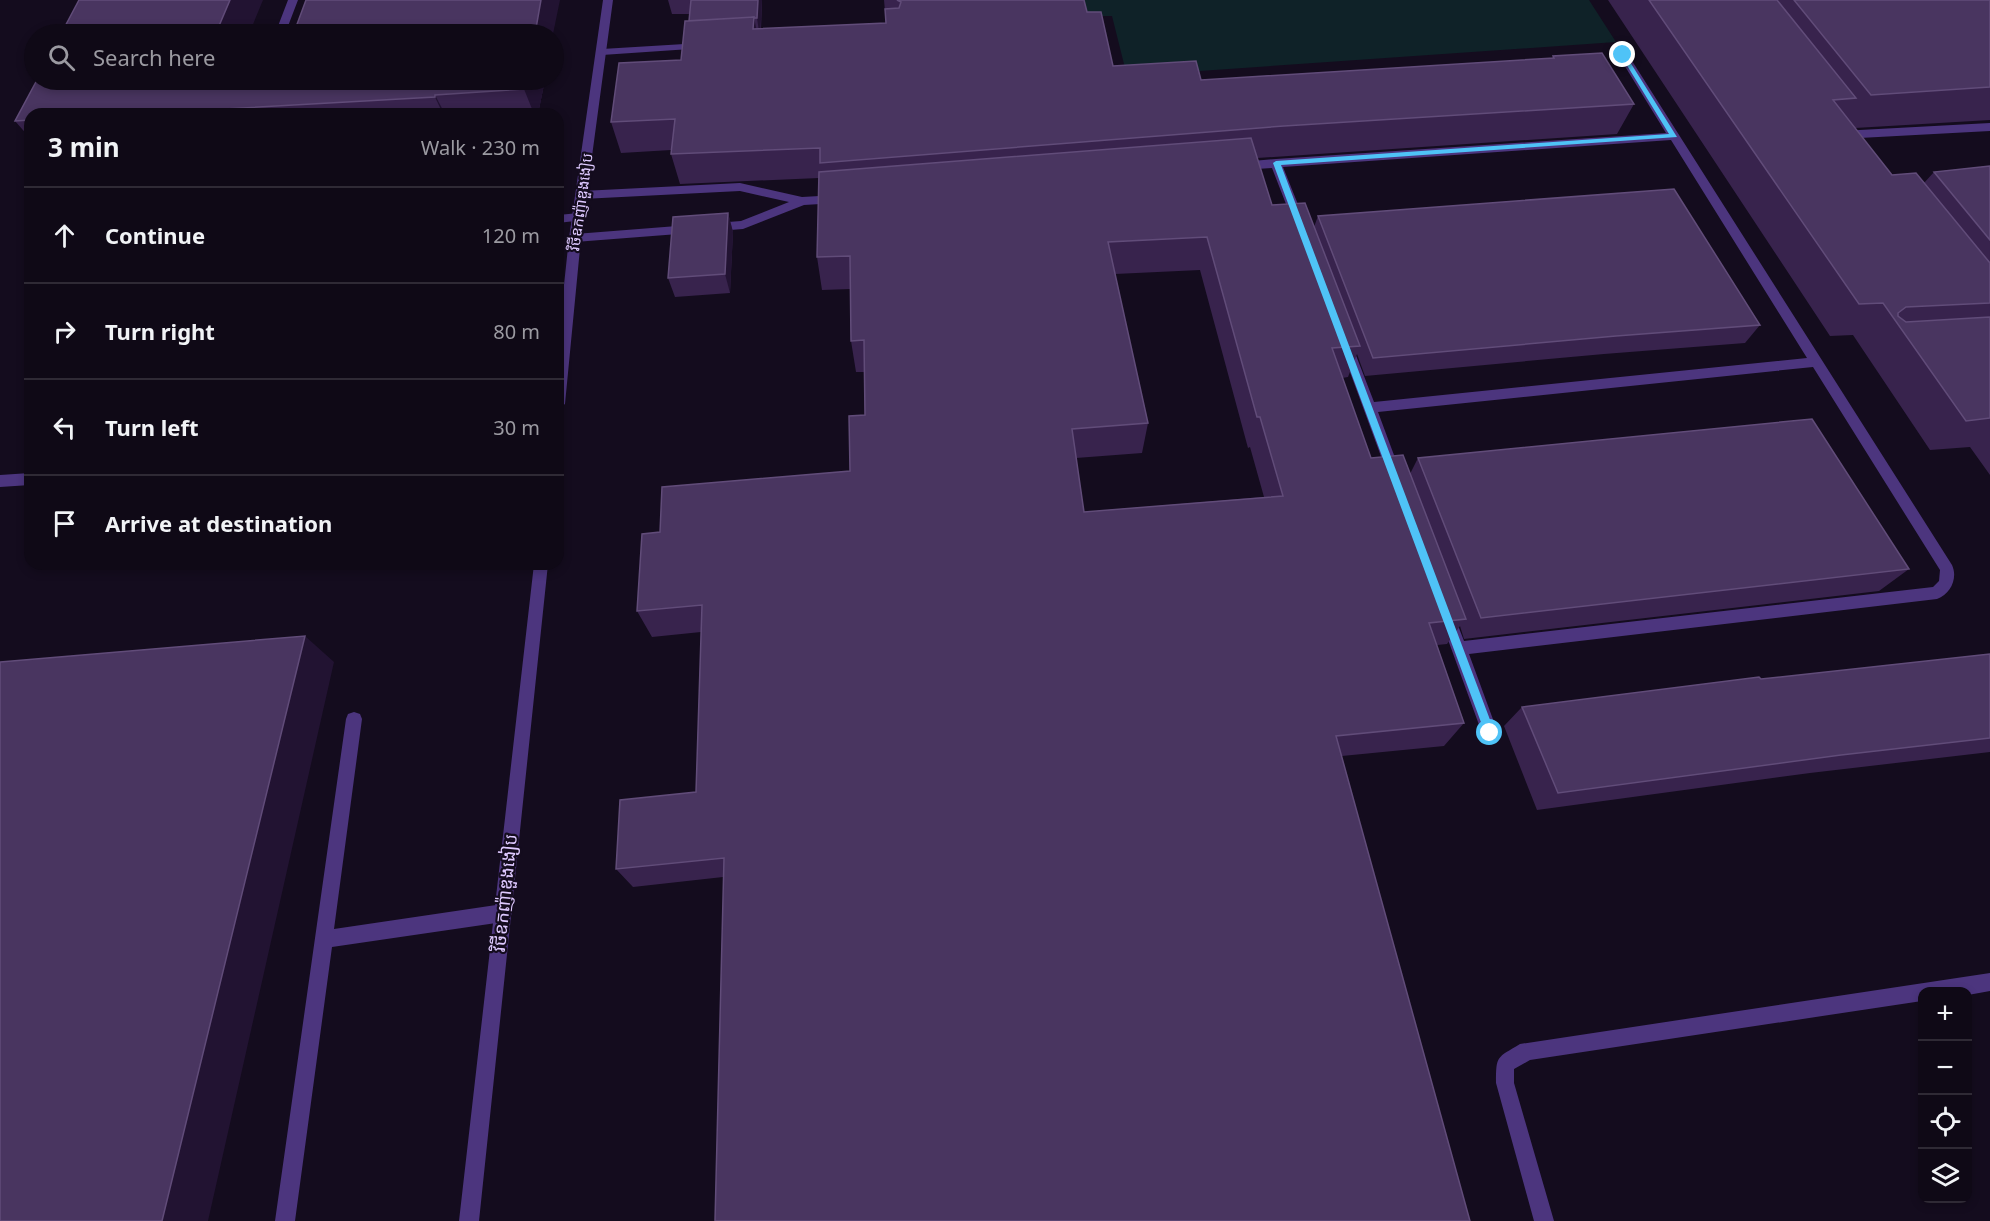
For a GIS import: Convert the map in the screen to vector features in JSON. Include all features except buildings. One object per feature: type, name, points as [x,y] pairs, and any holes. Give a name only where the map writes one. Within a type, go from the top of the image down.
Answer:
[{"type":"street","points":[[284,24],[293,0]]},
{"type":"street","name":"វិថីឧកញ៉ាឌួងងៀប","points":[[564,345],[575,238],[608,0]]},
{"type":"street","points":[[602,52],[718,45]]},
{"type":"street","points":[[1459,648],[1937,593],[1946,584],[1947,569],[1623,55]]},
{"type":"street","points":[[1841,135],[1990,127]]},
{"type":"street","points":[[1229,167],[1674,136]]},
{"type":"street","points":[[1276,163],[1306,241]]},
{"type":"street","points":[[582,195],[740,187],[802,201],[849,198]]},
{"type":"street","points":[[575,238],[743,225],[802,201]]},
{"type":"street","points":[[564,218],[579,217]]},
{"type":"street","points":[[1340,330],[1398,484]]},
{"type":"street","points":[[1369,408],[1816,362]]},
{"type":"street","points":[[0,481],[24,479]]},
{"type":"street","name":"វិថីឧកញ៉ាឌួងងៀប","points":[[469,1221],[540,570]]},
{"type":"street","points":[[1443,604],[1490,733]]},
{"type":"street","points":[[285,1221],[354,719]]},
{"type":"street","points":[[323,939],[503,913]]},
{"type":"street","points":[[1957,987],[1990,982]]},
{"type":"street","points":[[1544,1221],[1505,1083],[1505,1064],[1527,1051],[1918,993]]},
{"type":"shaded area","points":[[1082,0],[1589,0],[1616,42],[1127,76],[1112,16],[1086,16]]},
{"type":"route","points":[[1490,733],[1276,163],[1674,136],[1623,55]]}]
